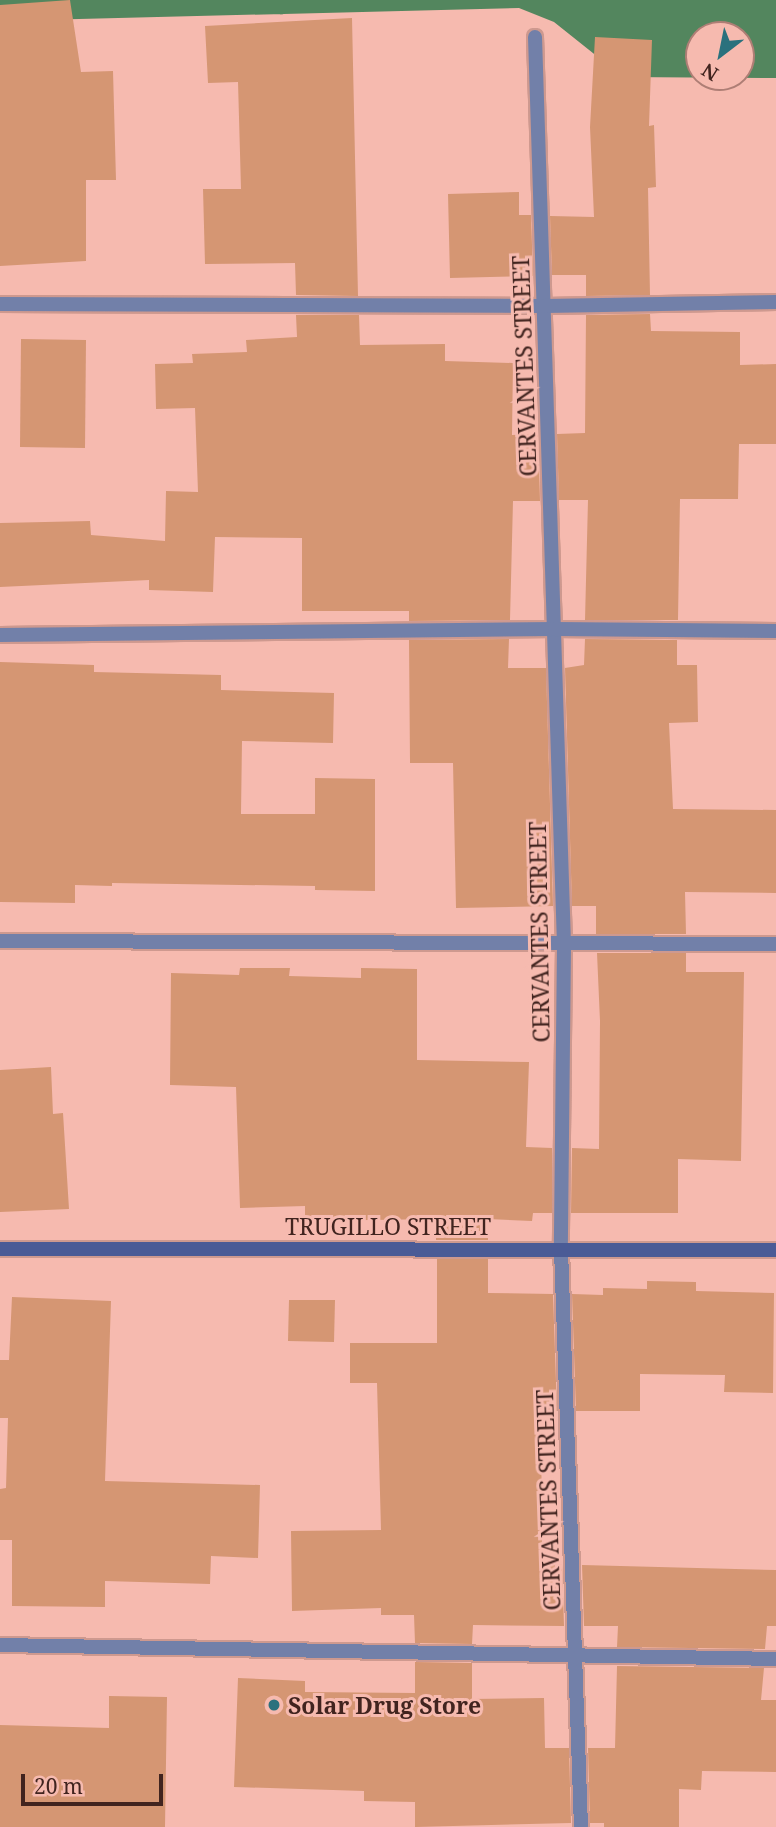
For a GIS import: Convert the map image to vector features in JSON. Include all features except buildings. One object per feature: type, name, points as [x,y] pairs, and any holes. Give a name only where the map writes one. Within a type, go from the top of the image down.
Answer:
[{"type":"street","name":"CERVANTES STREET","points":[[535,37],[564,945],[561,1249],[581,1827]]},
{"type":"street","points":[[0,304],[545,306],[776,302]]},
{"type":"street","points":[[0,635],[555,629],[776,631]]},
{"type":"street","points":[[0,941],[776,944]]},
{"type":"street","name":"TRUGILLO STREET","points":[[0,1249],[776,1250]]},
{"type":"street","points":[[0,1645],[776,1660]]},
{"type":"shaded area","points":[[0,0],[776,0],[776,78],[755,78],[755,21],[685,21],[685,77],[623,77],[554,22],[519,8],[0,21]]},
{"type":"place","name":"Solar Drug Store","points":[[274,1705]]}]
